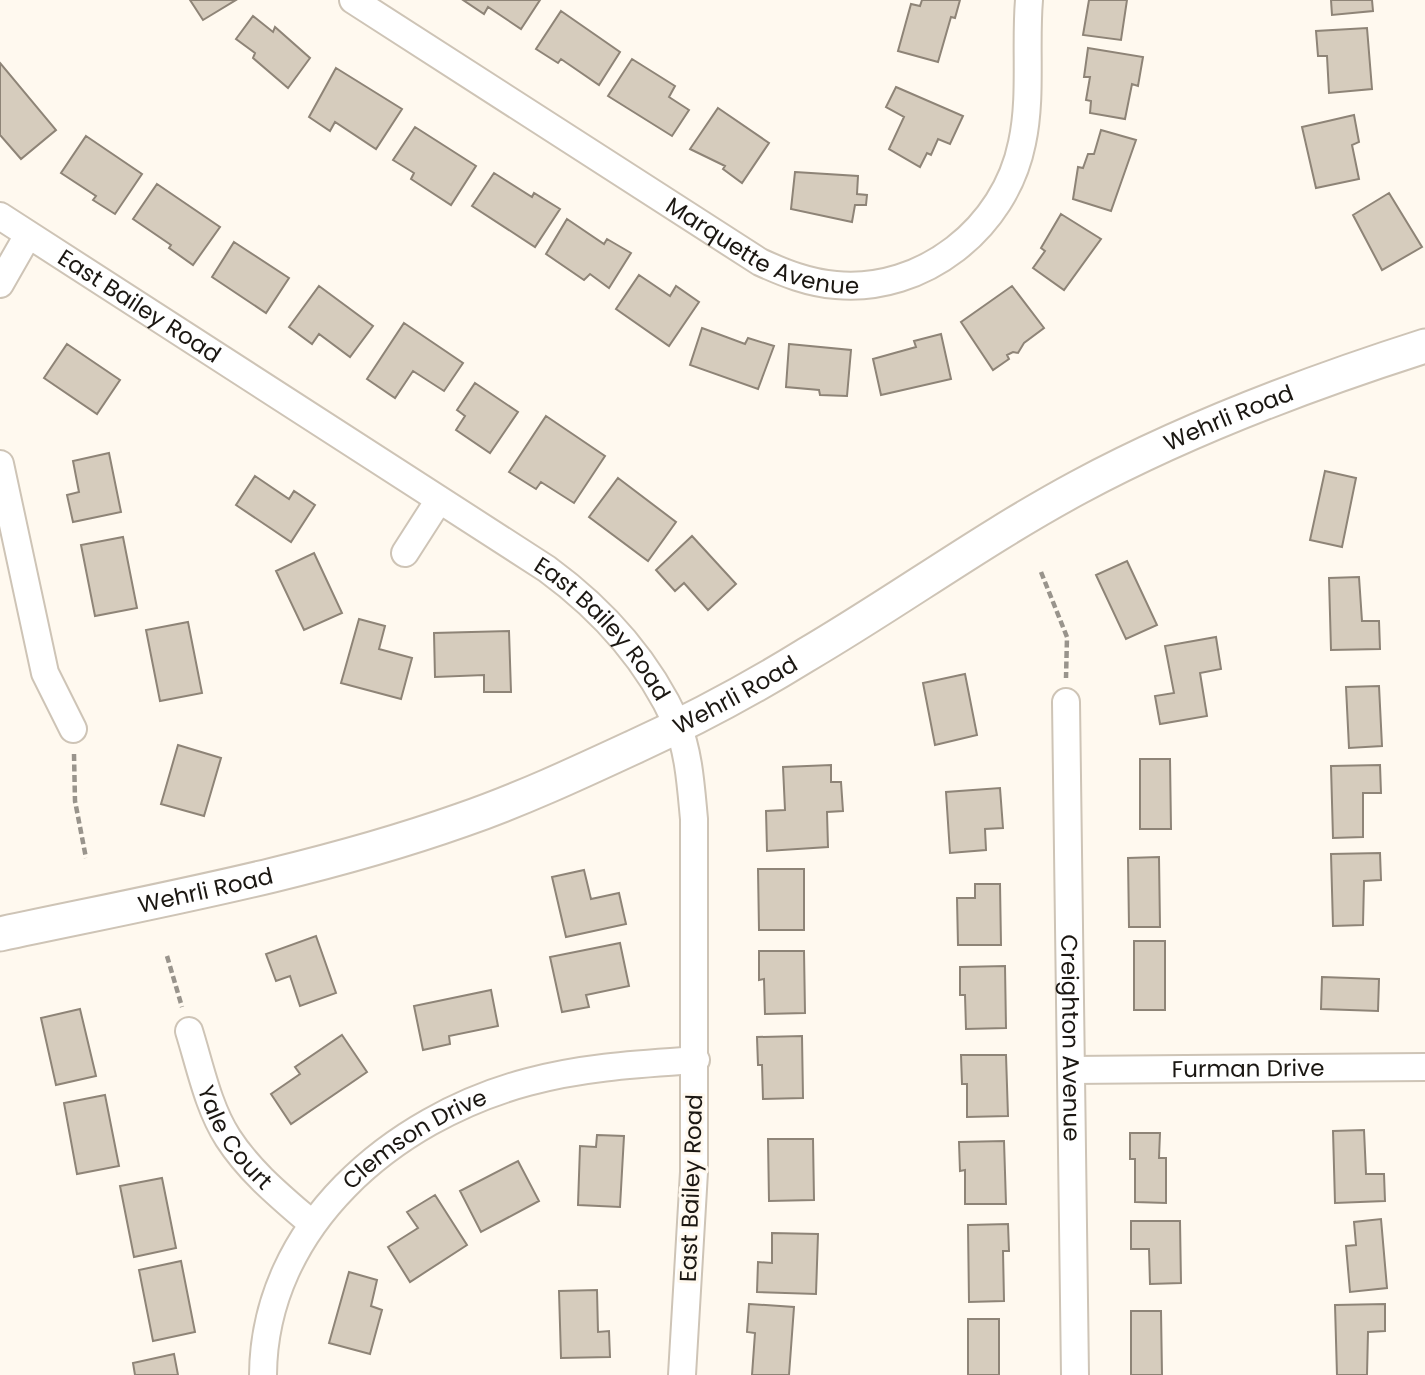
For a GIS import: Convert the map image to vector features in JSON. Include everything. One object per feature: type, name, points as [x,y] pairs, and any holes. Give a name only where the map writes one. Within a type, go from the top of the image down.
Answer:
[{"type":"street","name":"Marquette Avenue","points":[[353,0],[760,262],[787,274],[840,286],[879,283],[927,268],[971,237],[996,207],[1015,169],[1023,143],[1027,106],[1026,40],[1029,0]]},
{"type":"street","name":"East Bailey Road","points":[[0,216],[547,569],[600,611],[633,650],[677,725],[694,819],[694,1172],[682,1375]]},
{"type":"street","points":[[0,284],[28,235]]},
{"type":"street","name":"Wehrli Road","points":[[0,934],[277,875],[353,855],[464,820],[566,778],[677,725],[808,655],[949,563],[1076,489],[1135,459],[1250,407],[1425,346]]},
{"type":"street","points":[[0,464],[45,673],[73,729]]},
{"type":"street","points":[[405,553],[439,500]]},
{"type":"street","name":"Creighton Avenue","points":[[1066,702],[1075,1375]]},
{"type":"street","name":"Yale Court","points":[[190,1031],[212,1104],[227,1137],[260,1179],[311,1223]]},
{"type":"street","name":"Clemson Drive","points":[[263,1375],[270,1322],[280,1285],[311,1223],[331,1198],[367,1165],[443,1116],[525,1083],[603,1067],[696,1060]]},
{"type":"street","name":"Furman Drive","points":[[1071,1070],[1425,1067]]},
{"type":"path","points":[[1041,572],[1067,637],[1066,702]]},
{"type":"path","points":[[73,729],[75,801],[86,859]]},
{"type":"path","points":[[167,956],[190,1031]]},
{"type":"building","points":[[190,0],[236,0],[203,20]]},
{"type":"building","points":[[463,0],[540,0],[521,29],[488,7],[484,14]]},
{"type":"building","points":[[922,0],[960,0],[955,18],[951,17],[938,62],[898,51],[911,4],[920,6]]},
{"type":"building","points":[[1089,0],[1127,0],[1121,40],[1083,35]]},
{"type":"building","points":[[1331,0],[1372,0],[1373,11],[1332,15]]},
{"type":"building","points":[[561,11],[620,52],[599,85],[561,59],[558,63],[536,49]]},
{"type":"building","points":[[253,16],[273,32],[275,27],[310,58],[288,88],[253,58],[255,53],[236,39]]},
{"type":"building","points":[[1367,28],[1372,89],[1329,93],[1327,56],[1318,56],[1316,31]]},
{"type":"building","points":[[1088,48],[1143,57],[1138,86],[1132,84],[1125,119],[1090,113],[1091,101],[1086,100],[1090,77],[1084,77]]},
{"type":"building","points":[[632,59],[675,86],[669,97],[689,110],[672,136],[608,96]]},
{"type":"building","points":[[0,63],[56,130],[21,159],[0,135]]},
{"type":"building","points":[[336,68],[402,109],[376,149],[335,122],[330,131],[309,117]]},
{"type":"building","points":[[896,87],[963,116],[950,144],[938,139],[931,155],[927,153],[920,167],[889,149],[904,117],[886,107]]},
{"type":"building","points":[[718,108],[769,143],[742,183],[723,169],[725,166],[690,149]]},
{"type":"building","points":[[1354,115],[1359,142],[1352,145],[1359,179],[1316,188],[1302,127]]},
{"type":"building","points":[[415,127],[476,166],[451,205],[411,179],[414,173],[393,160]]},
{"type":"building","points":[[1101,130],[1136,140],[1111,211],[1073,199],[1078,167],[1083,168],[1088,154],[1094,154]]},
{"type":"building","points":[[86,136],[142,174],[115,214],[93,200],[96,196],[61,173]]},
{"type":"building","points":[[795,172],[858,176],[857,194],[867,195],[866,205],[855,205],[852,222],[791,209]]},
{"type":"building","points":[[494,173],[532,197],[534,193],[560,209],[535,247],[472,206]]},
{"type":"building","points":[[157,184],[220,227],[193,265],[169,248],[171,245],[133,219]]},
{"type":"building","points":[[1389,193],[1422,247],[1382,270],[1353,215]]},
{"type":"building","points":[[1061,214],[1101,239],[1064,290],[1033,268],[1045,251],[1041,248]]},
{"type":"building","points":[[567,219],[604,244],[607,239],[631,253],[609,288],[590,274],[584,280],[546,254]]},
{"type":"building","points":[[234,242],[289,278],[266,313],[212,277]]},
{"type":"building","points":[[639,275],[670,296],[676,286],[699,302],[669,346],[616,309]]},
{"type":"building","points":[[319,286],[373,326],[350,357],[319,334],[312,344],[289,327]]},
{"type":"building","points":[[1012,286],[1044,328],[1024,343],[1018,353],[1007,355],[1009,359],[993,370],[961,322]]},
{"type":"building","points":[[404,323],[463,363],[444,391],[413,371],[395,398],[367,379]]},
{"type":"building","points":[[702,328],[745,344],[748,338],[774,346],[758,389],[690,365]]},
{"type":"building","points":[[941,334],[951,379],[881,395],[873,359],[916,347],[914,341]]},
{"type":"building","points":[[67,344],[120,380],[97,414],[44,378]]},
{"type":"building","points":[[789,344],[851,350],[847,396],[820,395],[819,390],[786,387]]},
{"type":"building","points":[[475,383],[518,412],[490,453],[456,430],[465,416],[457,410]]},
{"type":"building","points":[[546,416],[605,456],[574,503],[541,482],[536,489],[509,472]]},
{"type":"building","points":[[109,453],[121,512],[73,522],[67,495],[79,492],[73,461]]},
{"type":"building","points":[[1325,471],[1356,478],[1342,547],[1310,540]]},
{"type":"building","points":[[255,476],[289,499],[294,491],[315,505],[291,542],[236,505]]},
{"type":"building","points":[[618,478],[676,522],[648,561],[589,517]]},
{"type":"building","points":[[692,536],[736,584],[708,610],[684,583],[675,591],[656,570]]},
{"type":"building","points":[[123,537],[137,608],[95,616],[81,545]]},
{"type":"building","points":[[314,553],[342,613],[304,630],[276,571]]},
{"type":"building","points":[[1127,561],[1157,625],[1126,639],[1096,575]]},
{"type":"building","points":[[1359,577],[1362,621],[1379,621],[1380,649],[1331,650],[1329,578]]},
{"type":"building","points":[[359,619],[385,626],[379,649],[412,658],[401,699],[341,683]]},
{"type":"building","points":[[188,622],[202,693],[160,701],[146,630]]},
{"type":"building","points":[[509,631],[511,692],[484,692],[484,675],[435,677],[434,633]]},
{"type":"building","points":[[1216,637],[1221,669],[1200,673],[1207,716],[1160,724],[1155,696],[1174,693],[1165,646]]},
{"type":"building","points":[[965,674],[977,735],[935,745],[923,683]]},
{"type":"building","points":[[1379,686],[1382,746],[1349,748],[1346,687]]},
{"type":"building","points":[[178,745],[221,758],[204,816],[161,804]]},
{"type":"building","points":[[1140,759],[1170,759],[1171,829],[1140,829]]},
{"type":"building","points":[[831,765],[831,782],[841,782],[843,811],[827,812],[828,847],[767,851],[766,811],[785,810],[783,767]]},
{"type":"building","points":[[1380,765],[1381,793],[1363,793],[1363,837],[1333,838],[1331,766]]},
{"type":"building","points":[[1000,788],[1003,828],[985,829],[986,850],[950,853],[946,792]]},
{"type":"building","points":[[1380,853],[1381,880],[1364,881],[1363,925],[1333,926],[1331,854]]},
{"type":"building","points":[[1159,857],[1160,927],[1129,927],[1128,858]]},
{"type":"building","points":[[758,869],[804,869],[804,930],[759,930]]},
{"type":"building","points":[[584,870],[591,899],[619,893],[626,924],[566,937],[552,877]]},
{"type":"building","points":[[975,884],[1000,884],[1001,945],[958,945],[957,898],[975,898]]},
{"type":"building","points":[[316,936],[336,993],[300,1006],[290,976],[276,981],[266,954]]},
{"type":"building","points":[[1134,941],[1165,941],[1165,1010],[1134,1010]]},
{"type":"building","points":[[620,943],[629,986],[586,995],[589,1007],[562,1012],[550,957]]},
{"type":"building","points":[[759,951],[804,951],[805,1013],[765,1014],[764,979],[759,980]]},
{"type":"building","points":[[1005,966],[1006,1028],[966,1029],[965,995],[960,995],[960,967]]},
{"type":"building","points":[[1322,977],[1379,979],[1378,1011],[1321,1009]]},
{"type":"building","points":[[491,990],[498,1026],[449,1036],[450,1044],[423,1050],[414,1006]]},
{"type":"building","points":[[80,1009],[96,1076],[56,1085],[41,1018]]},
{"type":"building","points":[[342,1035],[367,1072],[291,1124],[271,1094],[300,1074],[295,1067]]},
{"type":"building","points":[[802,1036],[803,1098],[763,1099],[762,1065],[758,1065],[757,1037]]},
{"type":"building","points":[[961,1055],[1006,1055],[1008,1116],[967,1117],[967,1084],[962,1084]]},
{"type":"building","points":[[105,1095],[119,1166],[77,1174],[64,1103]]},
{"type":"building","points":[[1364,1130],[1366,1174],[1384,1174],[1385,1201],[1335,1203],[1333,1131]]},
{"type":"building","points":[[1130,1133],[1160,1133],[1159,1158],[1166,1158],[1166,1203],[1135,1202],[1135,1159],[1130,1159]]},
{"type":"building","points":[[597,1135],[624,1136],[620,1207],[578,1205],[580,1146],[596,1147]]},
{"type":"building","points":[[768,1139],[813,1139],[814,1200],[769,1201]]},
{"type":"building","points":[[1004,1141],[1006,1204],[965,1204],[965,1170],[960,1171],[959,1142]]},
{"type":"building","points":[[518,1161],[539,1201],[481,1232],[460,1191]]},
{"type":"building","points":[[162,1178],[176,1248],[134,1257],[120,1186]]},
{"type":"building","points":[[435,1195],[467,1245],[410,1282],[388,1247],[418,1228],[407,1212]]},
{"type":"building","points":[[1381,1219],[1387,1288],[1350,1292],[1346,1246],[1356,1245],[1354,1222]]},
{"type":"building","points":[[1131,1221],[1180,1221],[1181,1283],[1150,1284],[1149,1249],[1131,1249]]},
{"type":"building","points":[[1008,1224],[1009,1251],[1003,1251],[1004,1301],[969,1302],[968,1225]]},
{"type":"building","points":[[772,1233],[818,1234],[816,1294],[757,1292],[758,1262],[772,1263]]},
{"type":"building","points":[[181,1261],[195,1332],[153,1341],[139,1270]]},
{"type":"building","points":[[349,1272],[377,1280],[371,1306],[382,1310],[370,1354],[329,1343]]},
{"type":"building","points":[[597,1290],[598,1332],[609,1331],[610,1357],[561,1358],[559,1291]]},
{"type":"building","points":[[749,1304],[794,1307],[789,1375],[752,1375],[755,1333],[747,1332]]},
{"type":"building","points":[[1385,1304],[1385,1331],[1368,1332],[1367,1375],[1337,1375],[1335,1305]]},
{"type":"building","points":[[1131,1311],[1161,1311],[1162,1375],[1131,1375]]},
{"type":"building","points":[[968,1319],[999,1319],[999,1375],[968,1375]]},
{"type":"building","points":[[174,1354],[178,1375],[135,1375],[133,1363]]}]
